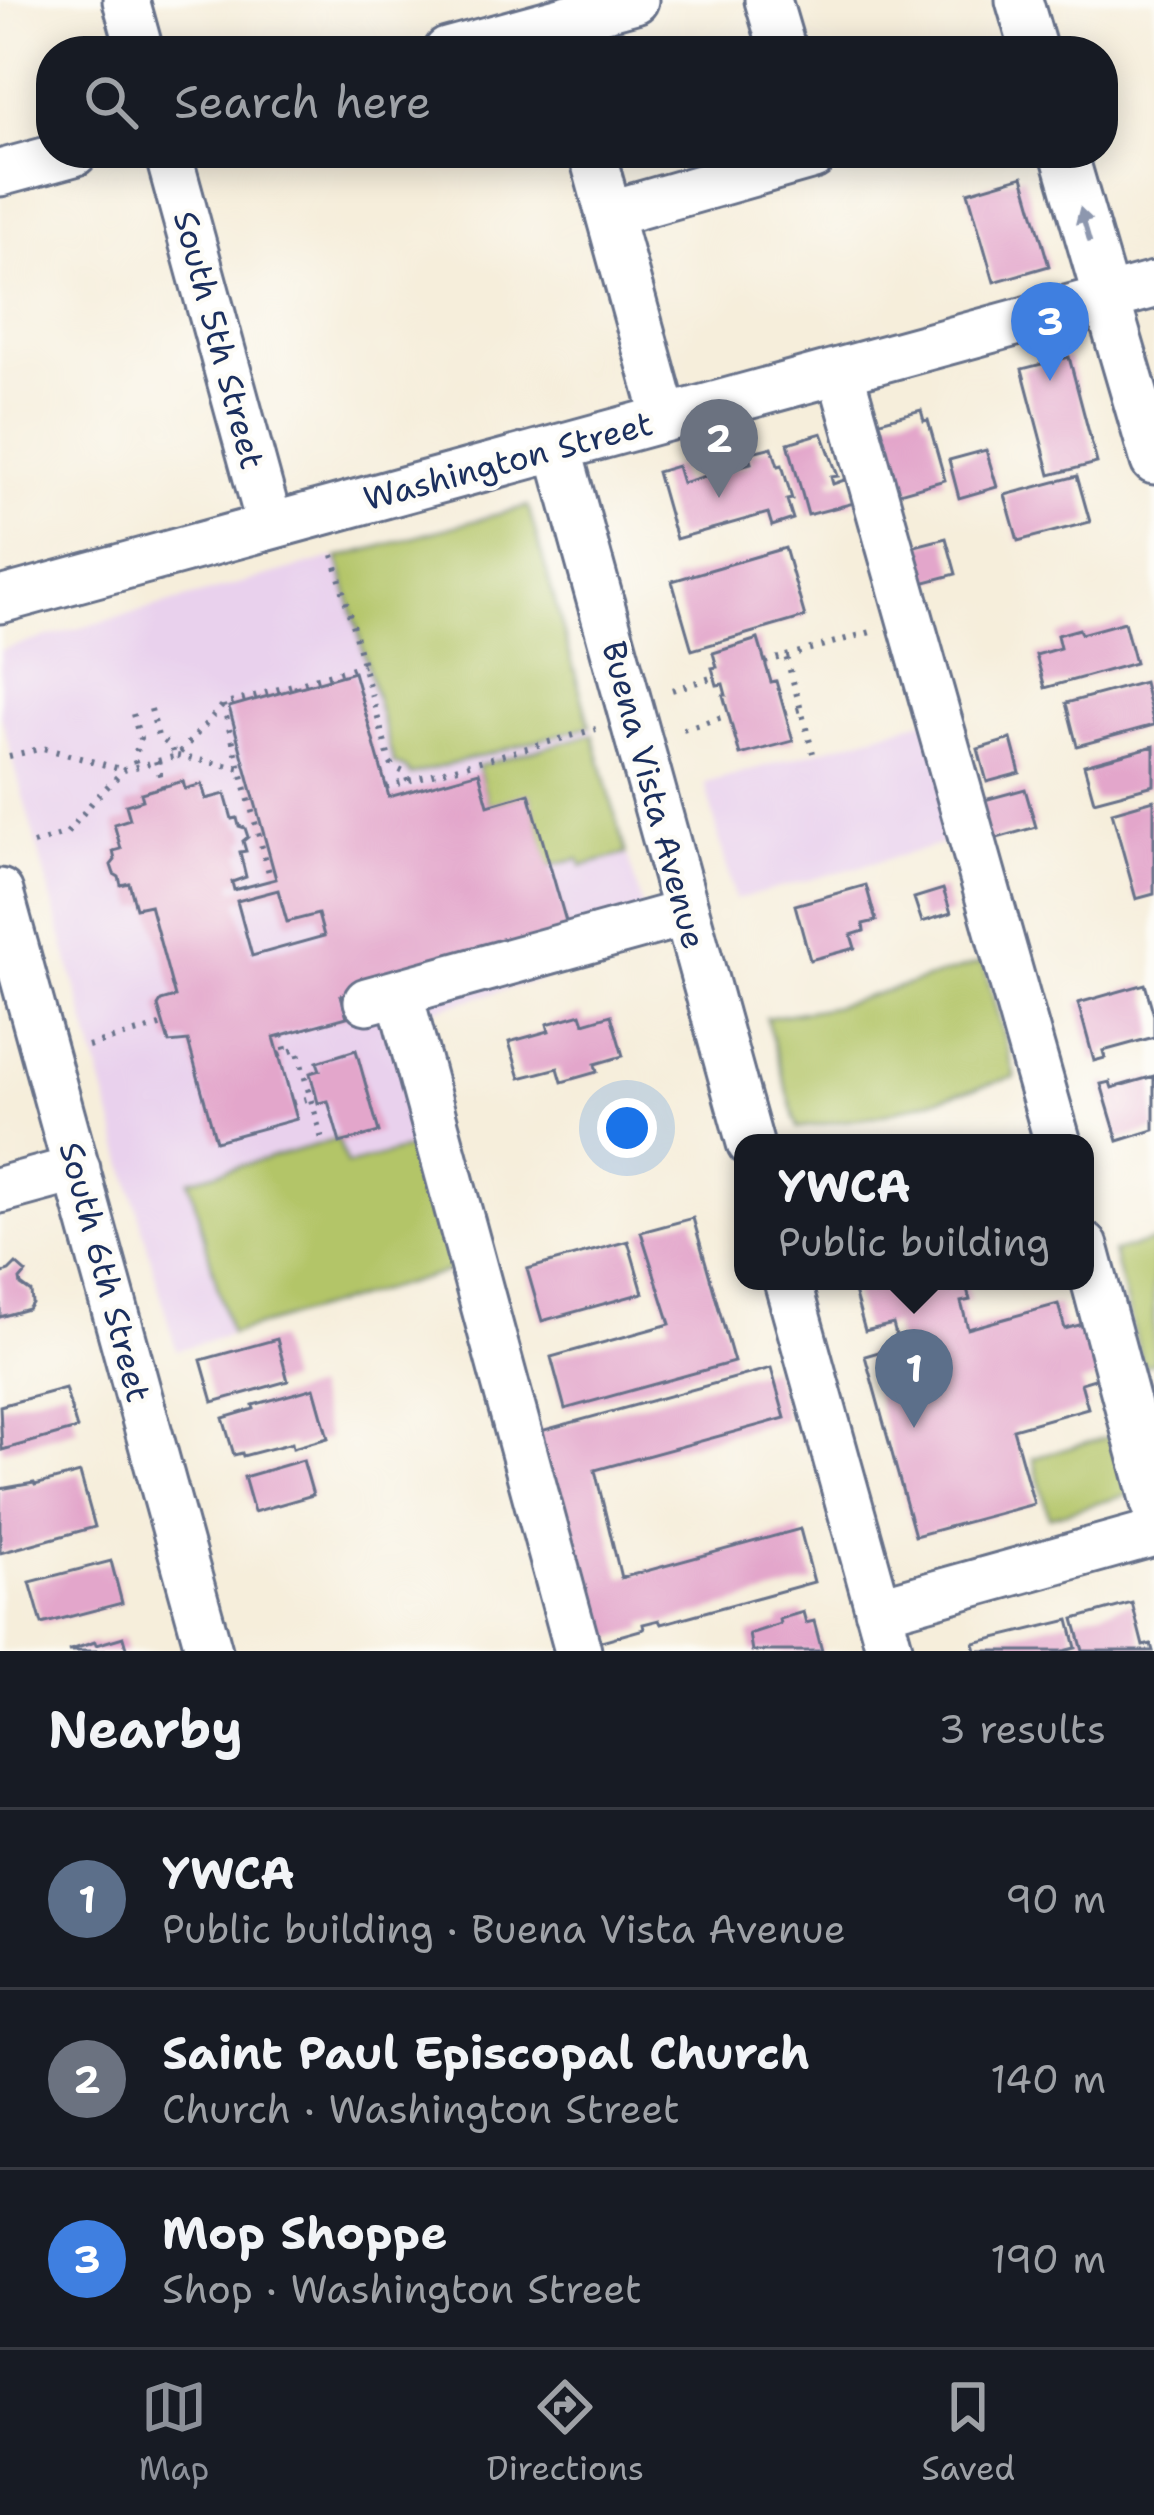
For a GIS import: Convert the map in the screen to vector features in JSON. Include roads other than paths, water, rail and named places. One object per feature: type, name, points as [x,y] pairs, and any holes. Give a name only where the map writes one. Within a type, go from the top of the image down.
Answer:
[{"type":"street","points":[[126,0],[136,36]]},
{"type":"street","points":[[508,36],[635,0]]},
{"type":"street","points":[[769,0],[779,36]]},
{"type":"street","points":[[1019,0],[1030,36]]},
{"type":"street","points":[[0,173],[36,163]]},
{"type":"street","name":"South 5th Street","points":[[172,168],[270,526]]},
{"type":"street","points":[[596,168],[665,418]]},
{"type":"street","points":[[609,214],[771,168]]},
{"type":"street","points":[[1068,168],[1154,461]]},
{"type":"street","name":"Washington Street","points":[[0,600],[1154,285]]},
{"type":"street","points":[[840,370],[1055,1134]]},
{"type":"street","name":"Buena Vista Avenue","points":[[558,448],[747,1134]]},
{"type":"street","name":"South 6th Street","points":[[0,895],[208,1651]]},
{"type":"street","points":[[578,1651],[383,997],[686,913]]},
{"type":"street","points":[[0,1190],[77,1169]]},
{"type":"street","points":[[1094,1278],[1152,1486]]},
{"type":"street","points":[[790,1290],[884,1630],[1154,1533]]},
{"type":"place","name":"Mop Shoppe","points":[[1050,381]]},
{"type":"place","name":"Saint Paul Episcopal Church","points":[[719,498]]},
{"type":"place","name":"YWCA","points":[[914,1428]]}]
